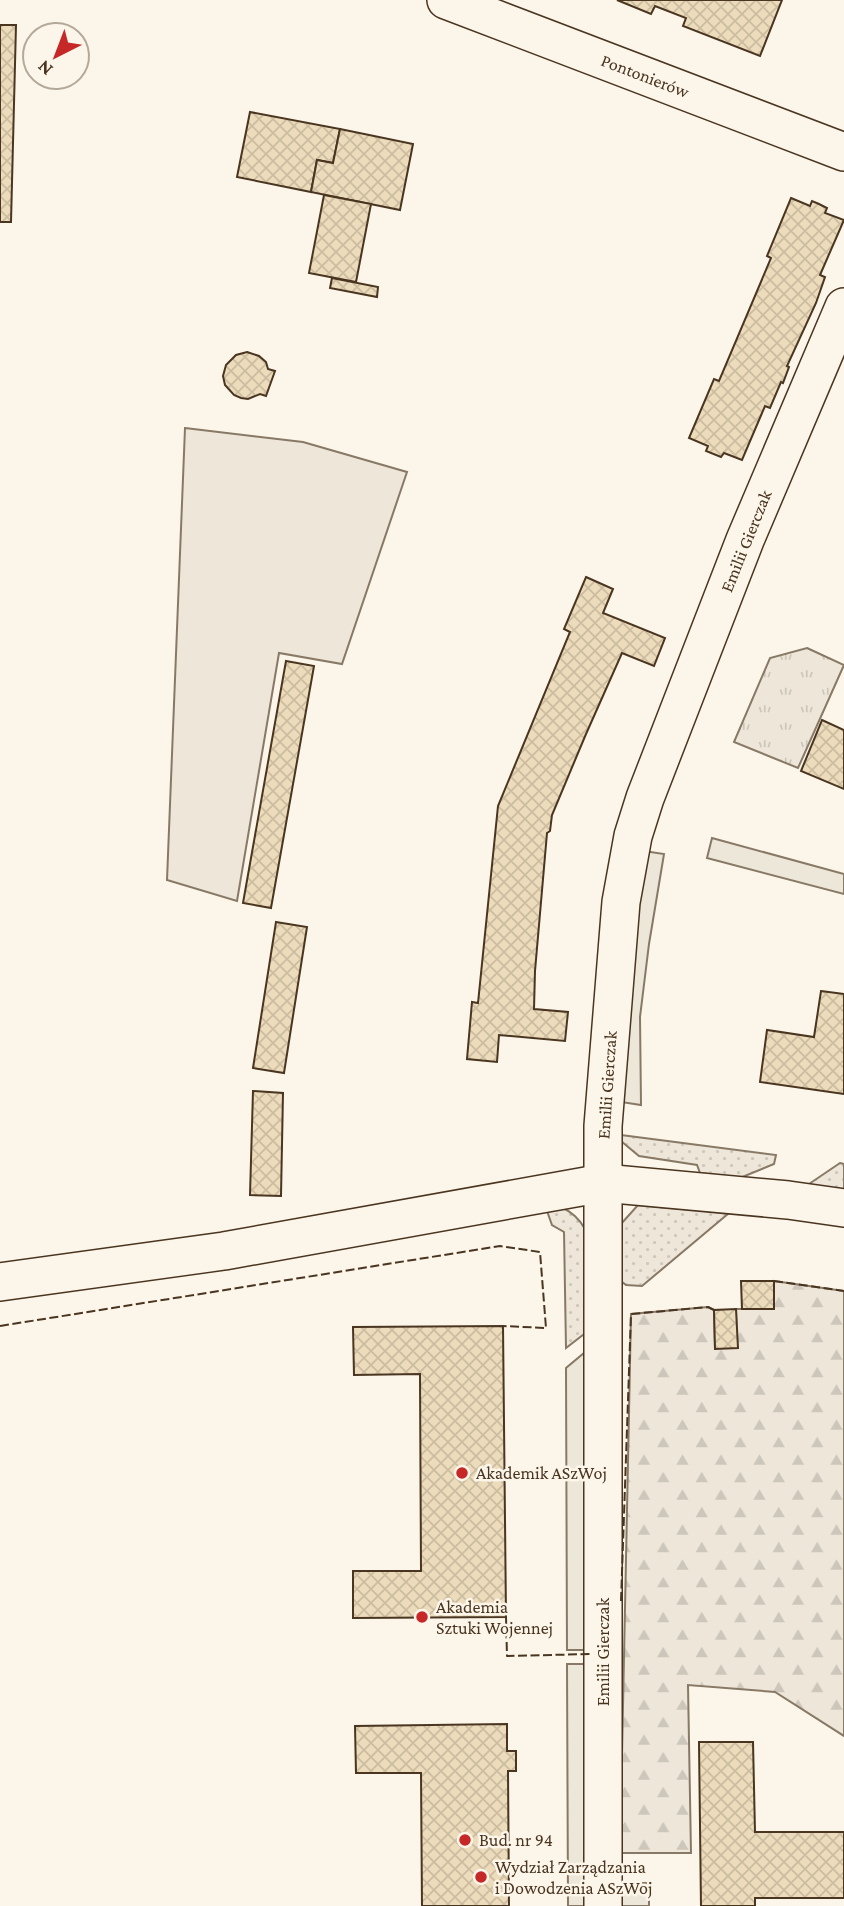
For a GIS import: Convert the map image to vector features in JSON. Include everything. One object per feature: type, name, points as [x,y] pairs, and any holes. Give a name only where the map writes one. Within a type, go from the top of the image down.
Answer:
[{"type":"street","name":"Pontonierów","points":[[446,0],[844,152]]},
{"type":"street","name":"Emilii Gierczak","points":[[603,1906],[603,1126],[621,902],[633,836],[645,798],[746,540],[844,307]]},
{"type":"street","points":[[0,1282],[224,1251],[603,1183],[788,1200],[844,1208]]},
{"type":"green space","points":[[185,428],[303,442],[407,472],[342,664],[279,653],[237,901],[167,880]]},
{"type":"green space","points":[[807,648],[844,665],[798,768],[734,742],[770,658]]},
{"type":"green space","points":[[621,1135],[776,1155],[774,1164],[740,1178],[700,1173],[697,1165],[639,1156],[621,1141]]},
{"type":"green space","points":[[840,1163],[844,1164],[844,1191],[806,1186]]},
{"type":"green space","points":[[638,1205],[729,1213],[642,1286],[626,1285],[617,1278],[621,1224]]},
{"type":"green space","points":[[561,1207],[575,1216],[585,1229],[588,1331],[566,1348],[564,1232],[552,1225],[547,1211]]},
{"type":"green space","points":[[774,1281],[844,1291],[844,1736],[775,1692],[688,1685],[691,1853],[620,1853],[631,1314],[708,1307],[714,1310],[715,1348],[737,1348],[736,1309],[774,1309]]},
{"type":"shaded area","points":[[712,838],[844,874],[844,894],[707,858]]},
{"type":"shaded area","points":[[644,851],[664,854],[640,1017],[641,1105],[621,1102]]},
{"type":"shaded area","points":[[590,1348],[591,1650],[567,1650],[566,1368]]},
{"type":"shaded area","points":[[567,1664],[590,1664],[591,1906],[568,1906]]},
{"type":"shaded area","points":[[622,1883],[649,1883],[649,1906],[622,1906]]},
{"type":"building","points":[[617,0],[782,0],[760,56],[683,26],[686,18],[655,6],[651,14]]},
{"type":"building","points":[[0,25],[16,25],[11,222],[0,222]]},
{"type":"building","points":[[250,112],[340,129],[333,163],[317,160],[311,192],[237,177]]},
{"type":"building","points":[[340,129],[413,144],[400,210],[311,192],[317,160],[333,163]]},
{"type":"building","points":[[324,195],[371,204],[356,282],[309,273]]},
{"type":"building","points":[[791,198],[810,206],[812,201],[827,208],[825,213],[844,220],[820,275],[825,277],[787,366],[789,367],[783,383],[781,382],[770,408],[765,406],[742,460],[724,453],[721,457],[706,451],[708,446],[689,438],[714,379],[719,381],[771,258],[767,256]]},
{"type":"building","points":[[332,278],[378,287],[377,297],[330,288]]},
{"type":"building","points":[[247,352],[259,356],[266,362],[268,369],[275,371],[266,396],[260,394],[248,399],[241,398],[225,385],[223,376],[226,365],[236,355]]},
{"type":"building","points":[[586,577],[613,589],[603,613],[665,638],[654,666],[622,653],[552,815],[550,831],[547,833],[534,1009],[568,1012],[565,1041],[499,1035],[497,1062],[467,1059],[472,1002],[478,1003],[498,806],[570,632],[564,629]]},
{"type":"building","points":[[286,661],[314,666],[271,908],[243,903]]},
{"type":"building","points":[[822,720],[844,730],[844,789],[801,771]]},
{"type":"building","points":[[276,922],[307,927],[284,1073],[253,1068]]},
{"type":"building","points":[[821,991],[844,994],[844,1094],[760,1082],[767,1030],[814,1037]]},
{"type":"building","points":[[253,1091],[283,1093],[281,1196],[250,1195]]},
{"type":"building","points":[[741,1281],[774,1281],[774,1309],[742,1309]]},
{"type":"building","points":[[736,1309],[738,1348],[715,1349],[714,1310]]},
{"type":"building","name":"Akademik ASzWoj","points":[[503,1326],[506,1617],[353,1618],[353,1571],[421,1571],[420,1374],[354,1375],[353,1327]]},
{"type":"building","name":"Bud. nr 94","points":[[507,1724],[507,1751],[516,1751],[516,1771],[508,1771],[509,1906],[422,1906],[421,1773],[356,1773],[355,1726]]},
{"type":"building","points":[[699,1742],[753,1742],[755,1832],[844,1832],[844,1898],[755,1898],[755,1906],[701,1906]]},
{"type":"fence","points":[[0,1326],[500,1246],[540,1252],[546,1328],[503,1326]]},
{"type":"fence","points":[[774,1281],[844,1291]]},
{"type":"fence","points":[[621,1601],[631,1314],[708,1307],[714,1310]]},
{"type":"fence","points":[[506,1617],[507,1656],[591,1654]]},
{"type":"place","name":"Akademik ASzWoj","points":[[462,1473]]},
{"type":"place","name":"Akademia Sztuki Wojennej","points":[[422,1617]]},
{"type":"place","name":"Bud. nr 94","points":[[465,1840]]},
{"type":"place","name":"Wydział Zarządzania i Dowodzenia ASzWoj","points":[[481,1877]]}]
